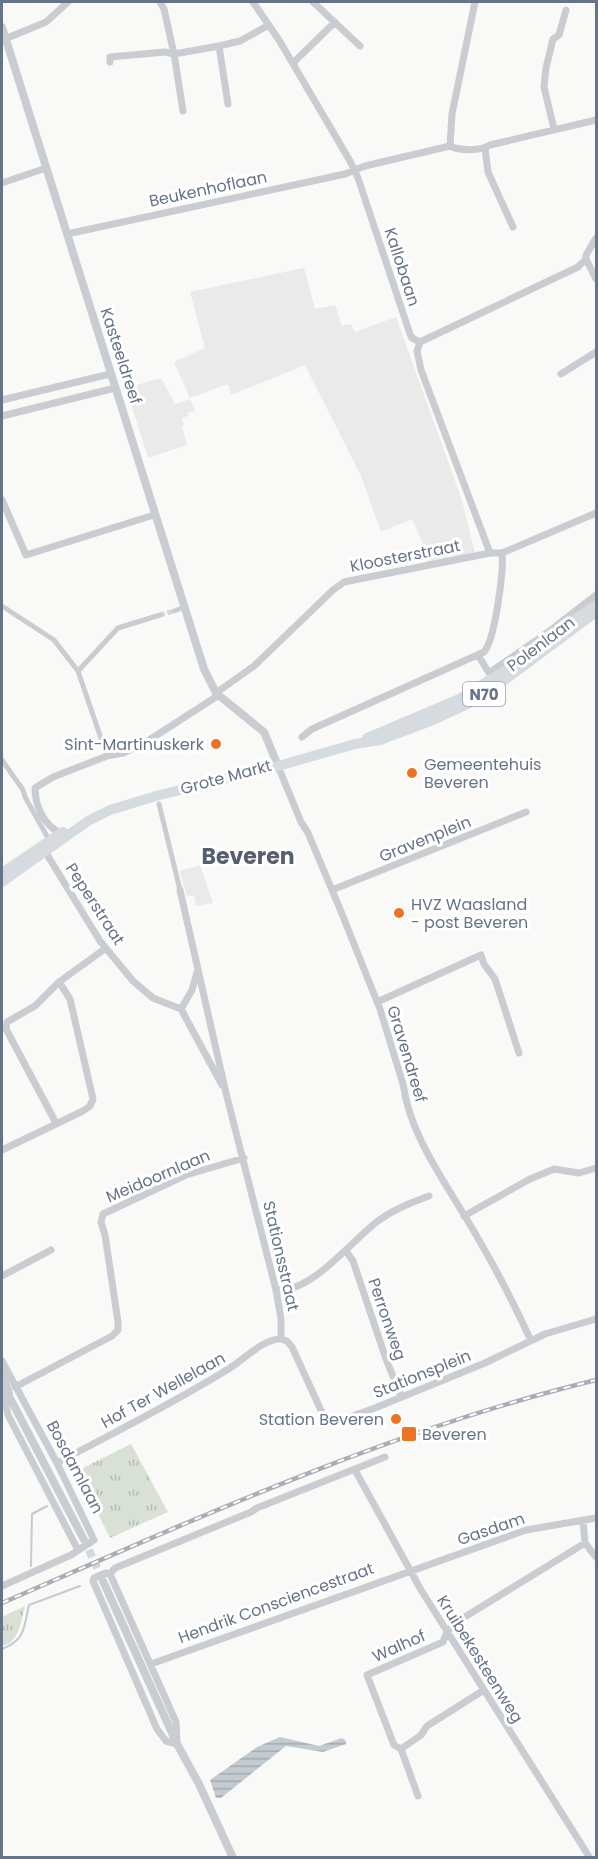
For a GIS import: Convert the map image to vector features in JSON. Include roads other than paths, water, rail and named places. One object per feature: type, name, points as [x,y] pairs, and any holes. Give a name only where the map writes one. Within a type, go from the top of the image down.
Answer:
[{"type":"main road","name":"Polenlaan","points":[[355,744],[459,699],[522,660],[597,605]]},
{"type":"main road","name":"Polenlaan","points":[[278,765],[355,744],[380,740],[470,703],[597,612]]},
{"type":"main road","name":"Grote Markt","points":[[47,846],[60,833],[110,810],[278,765]]},
{"type":"main road","name":"Grote Markt","points":[[47,846],[87,821]]},
{"type":"main road","name":"N70","points":[[2,873],[47,846]]},
{"type":"main road","name":"N70","points":[[2,882],[47,846]]},
{"type":"street","points":[[5,39],[46,22],[68,2]]},
{"type":"street","points":[[160,2],[164,9],[174,54],[183,111]]},
{"type":"street","name":"Kallobaan","points":[[253,2],[293,63],[355,170],[410,334],[412,338],[420,342]]},
{"type":"street","points":[[313,2],[360,46]]},
{"type":"street","points":[[450,146],[452,114],[475,2]]},
{"type":"street","points":[[554,129],[544,87],[553,39],[559,35],[566,10]]},
{"type":"street","points":[[293,63],[335,22]]},
{"type":"street","points":[[110,62],[110,57],[165,52],[174,54],[219,46],[240,41],[269,25]]},
{"type":"street","name":"Kasteeldreef","points":[[2,27],[154,515],[204,669],[218,694]]},
{"type":"street","points":[[219,46],[228,104]]},
{"type":"street","name":"Beukenhoflaan","points":[[66,234],[345,174],[450,146],[463,150],[485,148],[597,120]]},
{"type":"street","points":[[485,148],[488,172],[513,227]]},
{"type":"street","points":[[2,183],[46,168]]},
{"type":"street","points":[[490,554],[421,370],[417,351],[420,342],[578,267],[586,259],[586,255],[597,238]]},
{"type":"street","points":[[586,259],[597,279]]},
{"type":"street","points":[[561,374],[597,352]]},
{"type":"street","points":[[2,400],[110,374]]},
{"type":"street","points":[[91,378],[96,384],[95,393]]},
{"type":"street","points":[[2,416],[115,388]]},
{"type":"street","points":[[2,501],[26,555],[154,515]]},
{"type":"street","name":"Kloosterstraat","points":[[218,694],[254,666],[344,582],[502,553],[597,513]]},
{"type":"street","points":[[302,737],[312,729],[478,655],[488,648],[492,634],[502,553]]},
{"type":"street","name":"Polenlaan","points":[[478,655],[489,673],[538,640],[597,595]]},
{"type":"street","points":[[2,606],[54,639],[78,671],[107,756]]},
{"type":"street","points":[[174,611],[185,607]]},
{"type":"street","points":[[78,671],[118,628],[160,615]]},
{"type":"street","points":[[23,790],[35,788],[53,777],[107,756],[123,753],[146,742],[218,694]]},
{"type":"street","name":"Grote Markt","points":[[218,694],[264,732],[278,765]]},
{"type":"street","points":[[2,760],[23,790],[47,846]]},
{"type":"street","name":"Gravendreef","points":[[278,765],[377,1002],[421,1144],[514,1303],[531,1341]]},
{"type":"street","points":[[35,788],[37,806],[48,825],[60,833]]},
{"type":"street","name":"Stationsstraat","points":[[159,804],[198,970],[222,1056],[226,1093],[276,1290],[281,1319],[281,1339]]},
{"type":"street","name":"Gravenplein","points":[[332,890],[526,812]]},
{"type":"street","name":"Peperstraat","points":[[47,846],[78,908],[106,948],[142,990],[167,1005],[181,1009]]},
{"type":"street","points":[[56,1123],[6,1029],[8,1022],[35,1006],[59,982],[106,948]]},
{"type":"street","points":[[377,1002],[481,955],[484,964],[495,979],[519,1053]]},
{"type":"street","points":[[181,1009],[192,990],[198,970]]},
{"type":"street","points":[[2,1150],[83,1111],[90,1106],[93,1099],[70,999],[59,982]]},
{"type":"street","name":"Stationsstraat","points":[[181,1009],[226,1093]]},
{"type":"street","points":[[209,1061],[222,1056]]},
{"type":"street","name":"Meidoornlaan","points":[[15,1387],[112,1336],[118,1330],[101,1221],[103,1214],[186,1175],[243,1158]]},
{"type":"street","points":[[464,1216],[530,1179],[554,1169],[579,1173],[597,1167]]},
{"type":"street","points":[[276,1290],[297,1287],[346,1251],[384,1217],[399,1208],[429,1196]]},
{"type":"street","points":[[2,1276],[51,1250]]},
{"type":"street","name":"Perronweg","points":[[346,1251],[353,1261],[401,1396]]},
{"type":"street","name":"Stationsplein","points":[[281,1339],[287,1341],[292,1347],[324,1416],[329,1423],[333,1423],[485,1363],[553,1332],[597,1319]]},
{"type":"street","name":"Hof Ter Wellelaan","points":[[57,1463],[185,1395],[246,1358],[272,1339],[281,1339]]},
{"type":"street","name":"Bosdamlaan","points":[[2,1361],[57,1463],[93,1536],[92,1543],[78,1550],[8,1415],[2,1388]]},
{"type":"street","name":"Bosdamlaan","points":[[2,1373],[11,1400]]},
{"type":"street","name":"Bosdamlaan","points":[[2,1388],[11,1400],[84,1538]]},
{"type":"street","points":[[110,1574],[115,1568],[385,1457]]},
{"type":"street","name":"Kruibekesteenweg","points":[[355,1470],[421,1590],[590,1857]]},
{"type":"street","name":"Gasdam","points":[[411,1570],[526,1530],[597,1518]]},
{"type":"street","points":[[583,1520],[585,1543],[597,1557]]},
{"type":"street","points":[[447,1632],[455,1623],[585,1543]]},
{"type":"street","points":[[2,1586],[78,1550]]},
{"type":"street","name":"Hendrik Consciencestraat","points":[[151,1664],[411,1570]]},
{"type":"street","points":[[110,1574],[106,1573],[94,1578],[93,1581],[157,1729],[166,1741],[177,1744]]},
{"type":"street","points":[[110,1574],[176,1722],[177,1744]]},
{"type":"street","points":[[103,1581],[177,1744],[199,1784],[233,1857]]},
{"type":"street","name":"Walhof","points":[[418,1796],[401,1749],[394,1745],[367,1675],[443,1642],[447,1632]]},
{"type":"street","points":[[401,1749],[421,1735],[427,1726],[484,1690]]},
{"type":"waterway","points":[[31,1566],[32,1514],[47,1506]]},
{"type":"waterway","points":[[2,1649],[19,1637],[29,1605],[80,1586]]},
{"type":"tunnel","points":[[160,615],[174,611]]},
{"type":"tunnel","points":[[84,1539],[103,1581]]},
{"type":"railway","points":[[2,1603],[220,1509],[368,1450],[519,1400],[596,1380]]},
{"type":"place","name":"Sint-Martinuskerk","points":[[216,744]]},
{"type":"place","name":"Gemeentehuis Beveren","points":[[412,773]]},
{"type":"place","name":"HVZ Waasland - post Beveren","points":[[399,913]]},
{"type":"place","name":"Station Beveren","points":[[396,1419]]},
{"type":"place","name":"Beveren","points":[[409,1434]]},
{"type":"district","name":"Beveren","points":[[248,856]]}]
